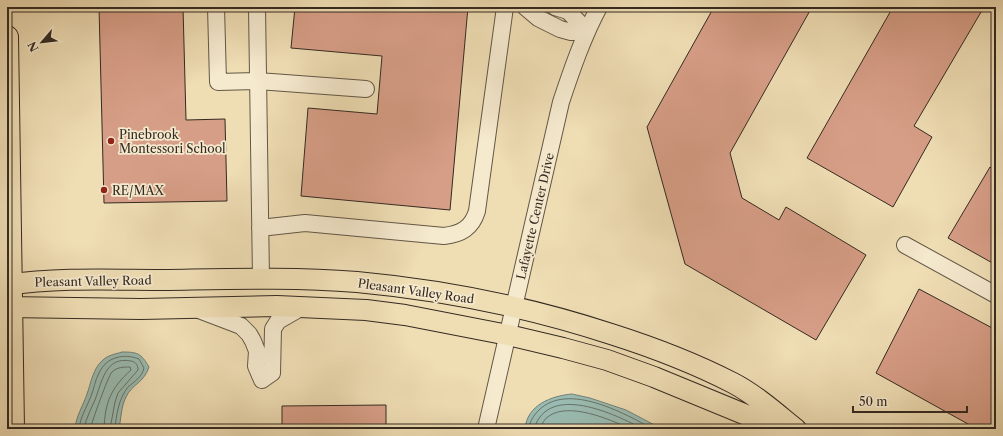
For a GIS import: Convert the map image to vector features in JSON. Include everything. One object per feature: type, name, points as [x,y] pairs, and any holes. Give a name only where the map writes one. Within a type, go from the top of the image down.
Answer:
[{"type":"highway","points":[[7,37],[9,307],[13,429]]},
{"type":"main road","name":"Pleasant Valley Road","points":[[9,284],[51,281],[301,279],[405,287],[515,306],[639,342],[692,364],[734,384],[761,402],[796,429]]},
{"type":"main road","points":[[9,307],[141,309],[304,306],[366,310],[405,315],[508,335],[607,360],[654,377],[761,421],[788,429]]},
{"type":"street","points":[[216,7],[218,82],[258,81],[366,89]]},
{"type":"street","points":[[257,7],[261,279]]},
{"type":"street","points":[[260,228],[305,223],[444,236],[458,233],[469,227],[473,222],[477,211],[505,7]]},
{"type":"street","points":[[525,7],[538,18],[560,28],[571,32],[587,32]]},
{"type":"street","points":[[555,7],[568,10],[587,32]]},
{"type":"street","name":"Lafayette Center Drive","points":[[486,429],[561,102],[576,56],[599,7]]},
{"type":"street","points":[[905,245],[996,295]]},
{"type":"street","points":[[193,308],[242,326],[253,340],[257,351],[256,366],[262,380],[272,373],[274,329],[278,322],[304,306]]},
{"type":"water","points":[[122,352],[138,354],[144,359],[149,367],[144,377],[131,389],[124,401],[119,429],[75,429],[78,415],[97,367],[105,358]]},
{"type":"water","points":[[572,394],[590,398],[626,410],[662,429],[525,429],[530,414],[541,403],[556,397]]},
{"type":"building","points":[[99,7],[183,7],[186,120],[225,119],[227,201],[104,203]]},
{"type":"building","points":[[295,7],[468,7],[450,210],[301,196],[308,108],[377,114],[382,56],[291,48]]},
{"type":"building","points":[[714,7],[812,7],[730,153],[742,198],[779,220],[786,207],[866,255],[816,340],[685,264],[647,127]]},
{"type":"building","points":[[893,7],[984,7],[914,126],[932,137],[893,207],[807,158]]},
{"type":"building","points":[[990,167],[996,171],[996,265],[948,238]]},
{"type":"building","points":[[919,289],[996,330],[996,429],[977,429],[876,373]]},
{"type":"building","points":[[386,405],[386,429],[282,429],[282,406]]},
{"type":"place","name":"Pinebrook Montessori School","points":[[111,141]]},
{"type":"place","name":"RE/MAX","points":[[104,190]]}]
